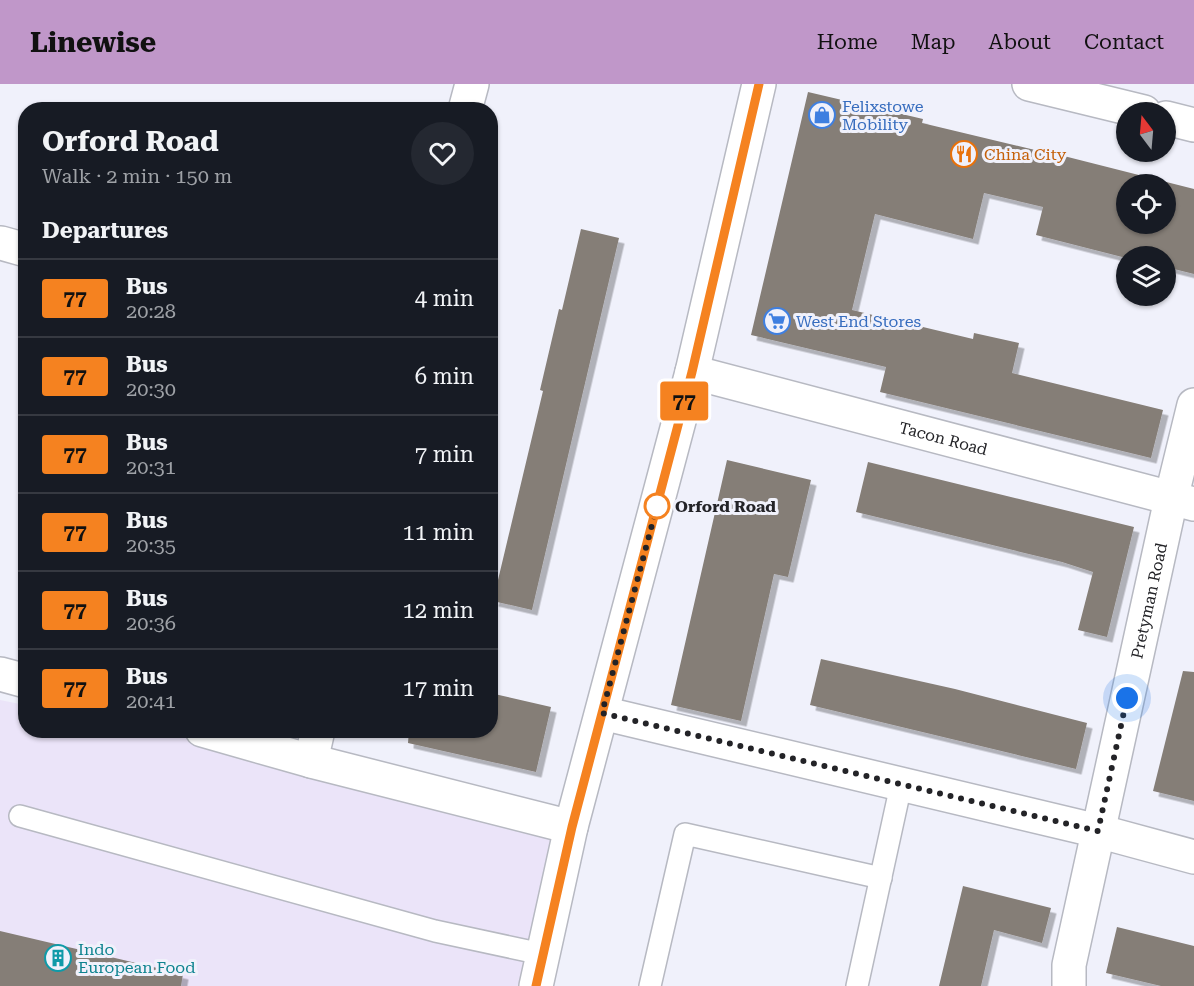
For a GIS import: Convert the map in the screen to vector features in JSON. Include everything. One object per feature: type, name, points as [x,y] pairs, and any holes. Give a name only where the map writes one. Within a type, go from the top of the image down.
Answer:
[{"type":"street","points":[[467,102],[472,84]]},
{"type":"street","points":[[536,986],[572,827],[692,372],[759,84]]},
{"type":"street","points":[[1029,84],[1116,105]]},
{"type":"street","points":[[1176,120],[1194,125]]},
{"type":"street","name":"Tacon Road","points":[[692,372],[1183,501]]},
{"type":"street","name":"Pretyman Road","points":[[1069,986],[1069,965],[1098,831],[1183,501],[1194,405]]},
{"type":"street","points":[[0,674],[18,679]]},
{"type":"street","points":[[602,713],[1098,831],[1194,857]]},
{"type":"street","points":[[258,738],[315,746],[572,827]]},
{"type":"lane","points":[[857,986],[901,785]]},
{"type":"lane","points":[[20,816],[435,932],[542,954]]},
{"type":"lane","points":[[650,986],[685,834],[881,878]]},
{"type":"shaded area","points":[[0,700],[18,704],[18,738],[191,738],[311,761],[571,827],[536,986],[0,986]]},
{"type":"building","points":[[808,92],[923,119],[922,123],[1135,174],[1116,174],[1116,234],[1176,234],[1176,184],[1194,189],[1194,274],[1176,270],[1176,246],[1116,246],[1116,255],[1036,235],[1043,207],[984,193],[973,239],[875,214],[852,310],[973,339],[974,333],[1019,343],[1012,373],[1163,410],[1151,458],[880,392],[886,367],[751,335]]},
{"type":"building","points":[[581,229],[619,238],[532,610],[498,602],[498,580],[543,391],[540,390],[559,309],[562,310]]},
{"type":"building","points":[[727,460],[811,480],[788,577],[774,574],[741,721],[671,705]]},
{"type":"building","points":[[868,462],[1134,527],[1107,637],[1078,630],[1093,572],[1062,562],[856,512]]},
{"type":"building","points":[[821,659],[955,689],[1087,723],[1076,769],[810,705]]},
{"type":"building","points":[[1183,671],[1194,672],[1194,801],[1153,791]]},
{"type":"building","points":[[498,695],[551,707],[536,772],[408,743],[408,738],[498,738]]},
{"type":"building","points":[[963,886],[1051,908],[1042,943],[994,930],[981,986],[939,986]]},
{"type":"building","points":[[1117,927],[1194,946],[1194,986],[1161,986],[1106,973]]},
{"type":"building","name":"Indo European Food","points":[[0,931],[183,974],[181,986],[0,986]]},
{"type":"bus line","name":"77","points":[[536,986],[572,827],[692,372],[759,84]]},
{"type":"place","name":"Felixstowe Mobility","points":[[822,115]]},
{"type":"place","name":"China City","points":[[964,154]]},
{"type":"place","name":"West End Stores","points":[[777,321]]},
{"type":"place","name":"Orford Road","points":[[657,506]]},
{"type":"place","name":"Indo European Food","points":[[58,958]]},
{"type":"route","points":[[657,506],[602,713],[1098,831],[1127,698]]}]
